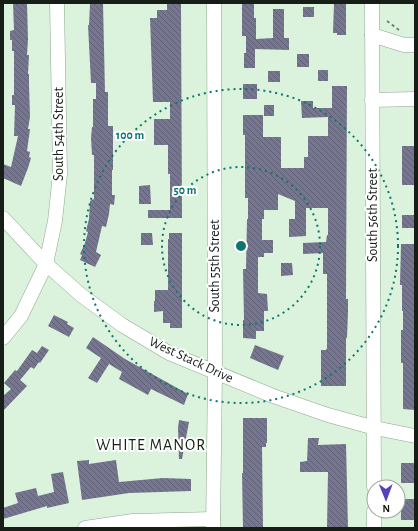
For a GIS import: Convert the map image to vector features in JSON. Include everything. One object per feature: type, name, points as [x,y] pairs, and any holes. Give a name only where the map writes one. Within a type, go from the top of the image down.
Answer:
[{"type":"street","name":"South 54th Street","points":[[3,338],[21,316],[46,264],[55,221],[60,174],[57,3]]},
{"type":"street","name":"South 55th Street","points":[[213,523],[215,372],[214,3]]},
{"type":"street","name":"South 56th Street","points":[[372,3],[374,479]]},
{"type":"street","points":[[372,35],[404,45],[415,45]]},
{"type":"street","points":[[372,100],[415,99]]},
{"type":"street","name":"West Stack Drive","points":[[3,218],[46,264],[81,296],[122,325],[169,352],[273,396],[328,415],[374,428],[415,436]]},
{"type":"street","points":[[85,528],[134,521],[213,523]]},
{"type":"path","points":[[387,21],[402,33]]},
{"type":"building","points":[[13,3],[27,3],[27,55],[29,55],[28,74],[30,117],[28,129],[30,129],[27,151],[30,152],[29,157],[31,158],[21,186],[3,178],[3,164],[11,167],[18,136],[14,136],[15,105],[12,105],[12,95],[14,95],[14,51],[12,51],[10,31],[14,30]]},
{"type":"building","points":[[90,3],[103,3],[105,92],[108,92],[108,126],[113,126],[112,195],[115,195],[114,205],[110,204],[106,227],[102,226],[96,252],[101,255],[95,267],[80,260],[82,255],[80,254],[88,232],[86,231],[89,219],[90,201],[94,199],[94,155],[92,155],[91,138],[93,127],[93,99],[96,99],[96,83],[91,83],[88,25]]},
{"type":"building","points":[[167,3],[181,3],[182,218],[148,218],[148,210],[170,210],[168,145],[154,145],[154,119],[170,119],[170,102],[153,102],[150,18],[157,18],[157,10],[167,10]]},
{"type":"building","points":[[242,3],[254,3],[256,39],[273,38],[273,9],[284,9],[284,38],[289,38],[289,50],[255,49],[255,68],[244,68],[246,36],[242,36]]},
{"type":"building","points":[[334,3],[346,3],[346,35],[337,35],[337,33],[333,33]]},
{"type":"building","points":[[303,7],[314,7],[314,17],[303,17]]},
{"type":"building","points":[[297,54],[309,54],[309,67],[297,67]]},
{"type":"building","points":[[318,70],[328,70],[328,81],[318,81]]},
{"type":"building","points":[[268,71],[280,71],[280,82],[268,82]]},
{"type":"building","points":[[243,84],[257,84],[257,99],[243,99]]},
{"type":"building","points":[[332,86],[347,86],[346,299],[348,299],[348,312],[346,338],[346,386],[321,386],[321,350],[326,350],[327,348],[327,274],[323,274],[323,253],[303,254],[303,243],[326,242],[328,235],[328,208],[306,208],[306,236],[289,237],[289,219],[295,219],[295,201],[278,194],[278,210],[264,210],[264,219],[262,219],[262,240],[273,240],[273,253],[264,253],[264,257],[258,257],[258,293],[267,294],[268,311],[264,311],[264,331],[256,331],[256,339],[243,338],[243,269],[246,269],[248,198],[245,198],[245,135],[243,135],[243,115],[263,115],[263,137],[281,137],[281,168],[304,168],[304,157],[308,157],[308,136],[328,136],[328,117],[302,118],[301,101],[313,101],[313,108],[332,108]]},
{"type":"building","points":[[264,105],[274,105],[274,116],[264,116]]},
{"type":"building","points":[[402,146],[415,146],[415,185],[402,185]]},
{"type":"building","points":[[150,185],[151,204],[139,204],[139,186]]},
{"type":"building","points":[[402,215],[415,215],[415,228],[402,228]]},
{"type":"building","points":[[141,233],[152,233],[153,245],[141,245]]},
{"type":"building","points":[[169,233],[182,233],[182,328],[170,328],[170,323],[163,323],[163,311],[154,312],[155,290],[168,290]]},
{"type":"building","points":[[401,244],[415,244],[415,410],[403,409],[401,330],[403,330],[403,311],[402,285],[400,285]]},
{"type":"building","points":[[281,263],[292,263],[293,275],[281,276]]},
{"type":"building","points":[[54,315],[68,322],[67,324],[74,328],[69,337],[48,326]]},
{"type":"building","points":[[93,337],[125,359],[188,394],[184,405],[151,389],[148,395],[119,379],[122,372],[109,364],[97,383],[88,378],[101,358],[86,348]]},
{"type":"building","points":[[255,345],[284,356],[278,370],[250,358]]},
{"type":"building","points":[[42,346],[49,350],[40,363],[39,362],[34,369],[31,367],[20,380],[27,386],[3,411],[3,396],[11,389],[4,383],[15,370],[17,371],[32,350],[37,353]]},
{"type":"building","points":[[243,418],[267,418],[267,443],[266,447],[262,447],[263,528],[243,528]]},
{"type":"building","points":[[179,420],[189,422],[182,459],[179,459]]},
{"type":"building","points":[[308,438],[319,438],[318,445],[346,444],[348,528],[327,528],[328,472],[300,472],[300,462],[307,461]]},
{"type":"building","points":[[89,460],[89,464],[116,460],[119,482],[163,478],[191,479],[191,491],[129,493],[82,500],[77,461]]},
{"type":"building","points":[[401,463],[415,463],[415,483],[406,483],[406,479],[401,479]]},
{"type":"building","points":[[63,472],[69,503],[47,508],[47,506],[3,519],[3,508],[18,503],[15,493],[36,488],[38,496],[54,492],[51,474]]},
{"type":"building","points":[[406,499],[415,499],[415,520],[401,520],[406,519]]},
{"type":"district","name":"WHITE MANOR","points":[[151,445]]}]
